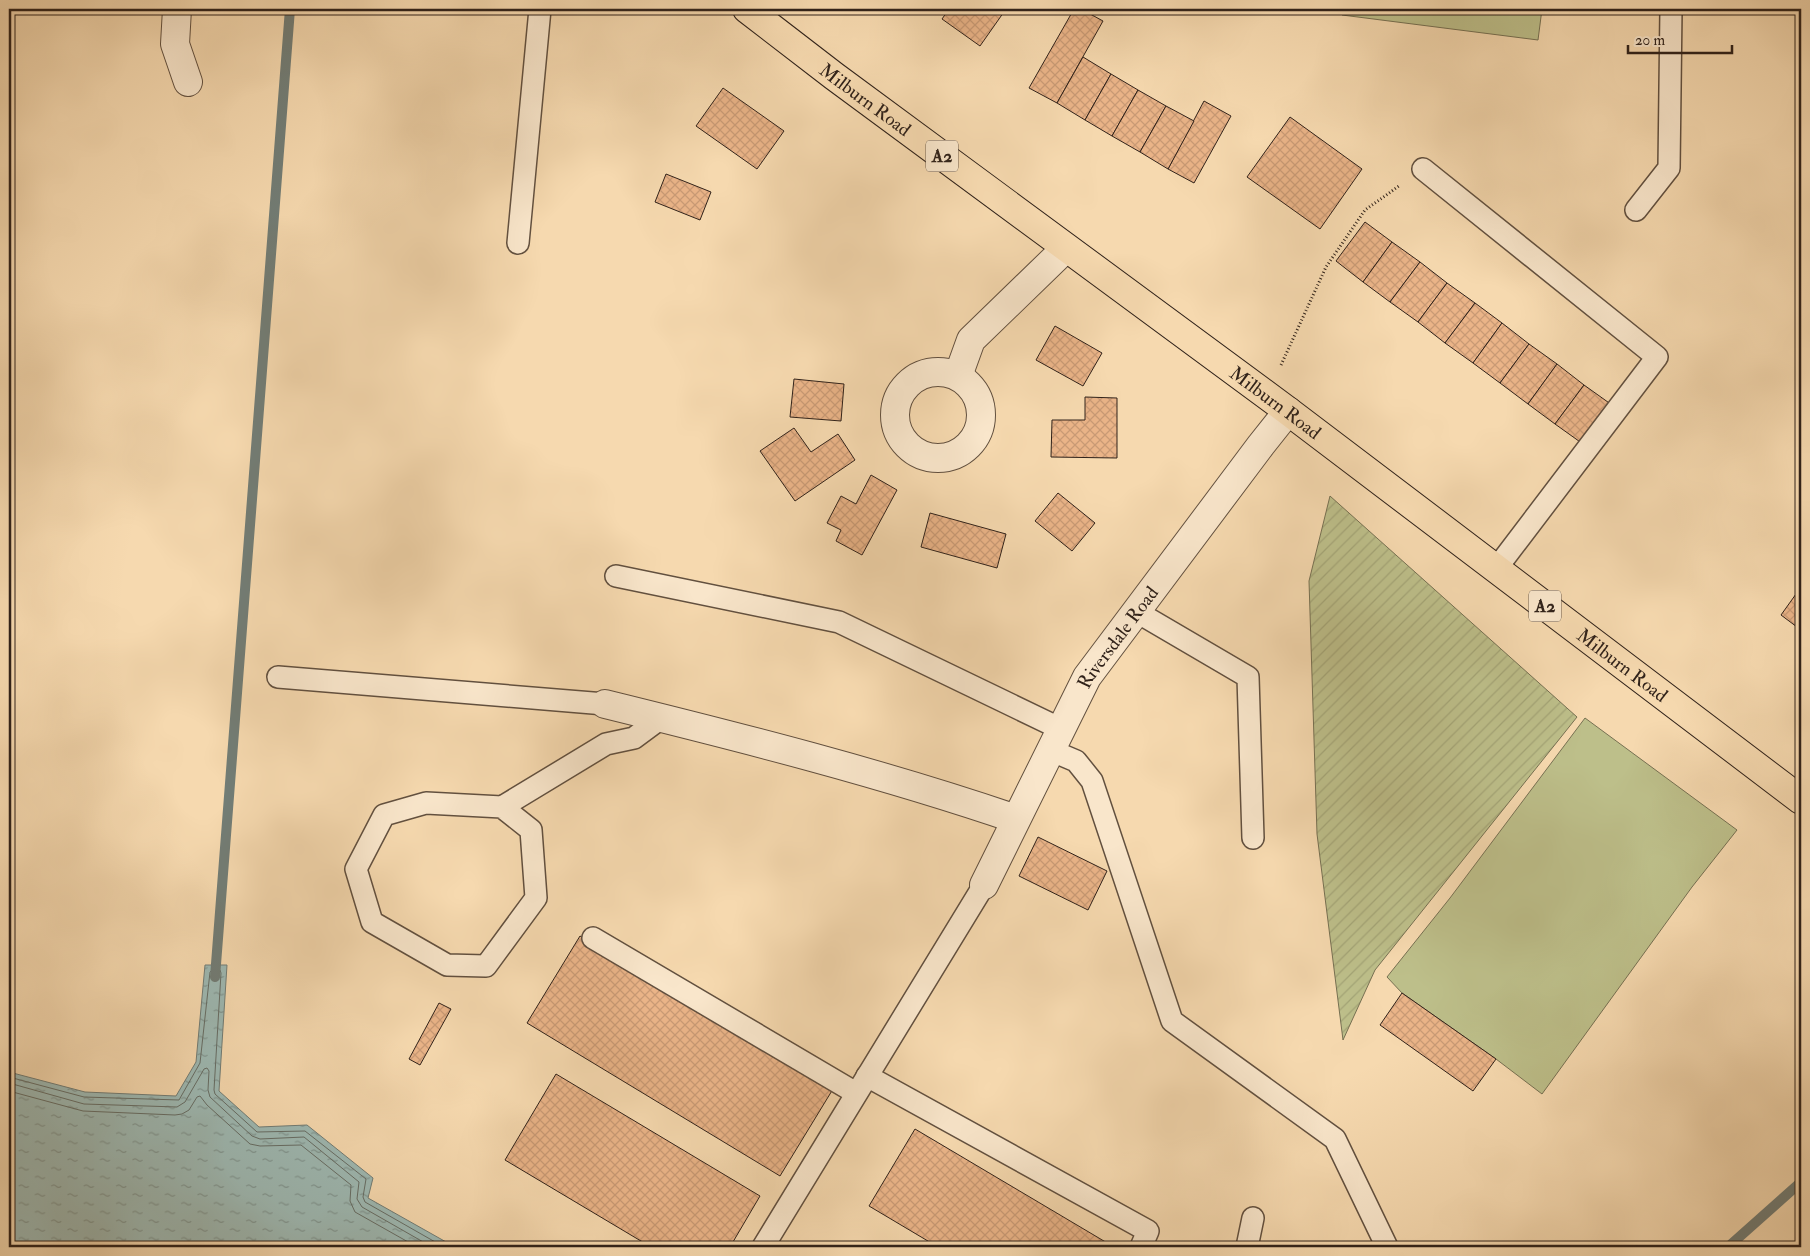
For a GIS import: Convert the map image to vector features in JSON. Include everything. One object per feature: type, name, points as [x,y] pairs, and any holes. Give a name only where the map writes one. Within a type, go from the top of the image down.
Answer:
[{"type":"main road","name":"Milburn Road","points":[[747,9],[834,76],[1288,411],[1801,800]]},
{"type":"street","points":[[177,9],[175,44],[188,82]]},
{"type":"street","points":[[958,376],[972,340],[1066,248]]},
{"type":"street","name":"Riversdale Road","points":[[984,885],[1088,677],[1288,411]]},
{"type":"street","points":[[605,704],[770,745],[947,795],[1016,819]]},
{"type":"lane","points":[[518,243],[540,9]]},
{"type":"lane","points":[[1636,210],[1669,168],[1671,9]]},
{"type":"lane","points":[[1423,169],[1658,357],[1496,569]]},
{"type":"lane","points":[[616,576],[839,622],[1056,740],[1092,780],[1172,1021],[1335,1139],[1387,1247]]},
{"type":"lane","points":[[1137,612],[1248,677],[1253,838]]},
{"type":"lane","points":[[278,677],[605,704]]},
{"type":"lane","points":[[502,807],[531,830],[536,898],[486,966],[447,965],[372,922],[356,869],[384,815],[426,804],[502,807],[606,744],[634,738],[661,718]]},
{"type":"lane","points":[[762,1247],[984,885]]},
{"type":"lane","points":[[593,938],[862,1084],[1148,1231],[1141,1247]]},
{"type":"lane","points":[[1246,1247],[1253,1218]]},
{"type":"path","points":[[1266,395],[1326,267],[1365,210],[1423,169]]},
{"type":"green space","points":[[1343,9],[1542,9],[1538,40],[1342,15]]},
{"type":"green space","points":[[1330,496],[1577,717],[1375,970],[1343,1040],[1317,834],[1309,581]]},
{"type":"green space","points":[[1585,718],[1737,830],[1692,887],[1542,1094],[1402,993],[1387,977],[1450,898]]},
{"type":"water","points":[[205,965],[227,965],[219,1091],[259,1127],[307,1125],[373,1178],[368,1198],[455,1247],[9,1247],[9,1072],[85,1092],[176,1096],[196,1062]]},
{"type":"building","points":[[949,9],[1006,9],[980,46],[942,19]]},
{"type":"building","points":[[1074,9],[1081,9],[1103,21],[1057,103],[1029,88]]},
{"type":"building","points":[[1083,57],[1111,74],[1085,120],[1057,103]]},
{"type":"building","points":[[1111,74],[1138,90],[1112,136],[1085,120]]},
{"type":"building","points":[[723,88],[784,131],[757,169],[696,126]]},
{"type":"building","points":[[1138,90],[1166,106],[1140,152],[1112,136]]},
{"type":"building","points":[[1204,101],[1231,116],[1194,183],[1168,169]]},
{"type":"building","points":[[1166,106],[1194,121],[1168,169],[1140,152]]},
{"type":"building","points":[[1290,117],[1362,169],[1320,229],[1247,177]]},
{"type":"building","points":[[666,174],[711,192],[700,220],[655,202]]},
{"type":"building","points":[[1365,222],[1392,242],[1363,282],[1336,261]]},
{"type":"building","points":[[1392,242],[1420,262],[1390,302],[1363,282]]},
{"type":"building","points":[[1420,262],[1447,283],[1418,322],[1390,302]]},
{"type":"building","points":[[1447,283],[1475,303],[1445,343],[1418,322]]},
{"type":"building","points":[[1475,303],[1502,323],[1473,363],[1445,343]]},
{"type":"building","points":[[1502,323],[1529,344],[1500,383],[1473,363]]},
{"type":"building","points":[[1055,326],[1102,353],[1083,386],[1036,360]]},
{"type":"building","points":[[1529,344],[1557,364],[1528,404],[1500,383]]},
{"type":"building","points":[[1557,364],[1584,385],[1555,424],[1528,404]]},
{"type":"building","points":[[794,379],[844,384],[841,421],[790,417]]},
{"type":"building","points":[[1584,385],[1612,405],[1583,444],[1555,424]]},
{"type":"building","points":[[1085,397],[1117,398],[1117,458],[1051,457],[1052,420],[1085,420]]},
{"type":"building","points":[[794,428],[811,452],[838,434],[855,460],[795,501],[760,451]]},
{"type":"building","points":[[871,475],[897,490],[862,555],[836,541],[841,530],[827,523],[841,496],[856,504]]},
{"type":"building","points":[[1058,493],[1095,523],[1072,551],[1035,521]]},
{"type":"building","points":[[930,513],[1006,534],[997,568],[921,547]]},
{"type":"building","points":[[1801,587],[1801,630],[1781,615]]},
{"type":"building","points":[[1038,837],[1107,871],[1088,910],[1019,876]]},
{"type":"building","points":[[580,936],[833,1089],[780,1176],[527,1023]]},
{"type":"building","points":[[1402,993],[1496,1059],[1473,1091],[1380,1025]]},
{"type":"building","points":[[439,1003],[451,1009],[420,1065],[409,1059]]},
{"type":"building","points":[[556,1074],[760,1196],[730,1247],[651,1247],[505,1160]]},
{"type":"building","points":[[915,1129],[1114,1247],[938,1247],[869,1206]]},
{"type":"waterway","points":[[215,977],[290,9]]},
{"type":"waterway","points":[[1728,1247],[1801,1182]]}]
